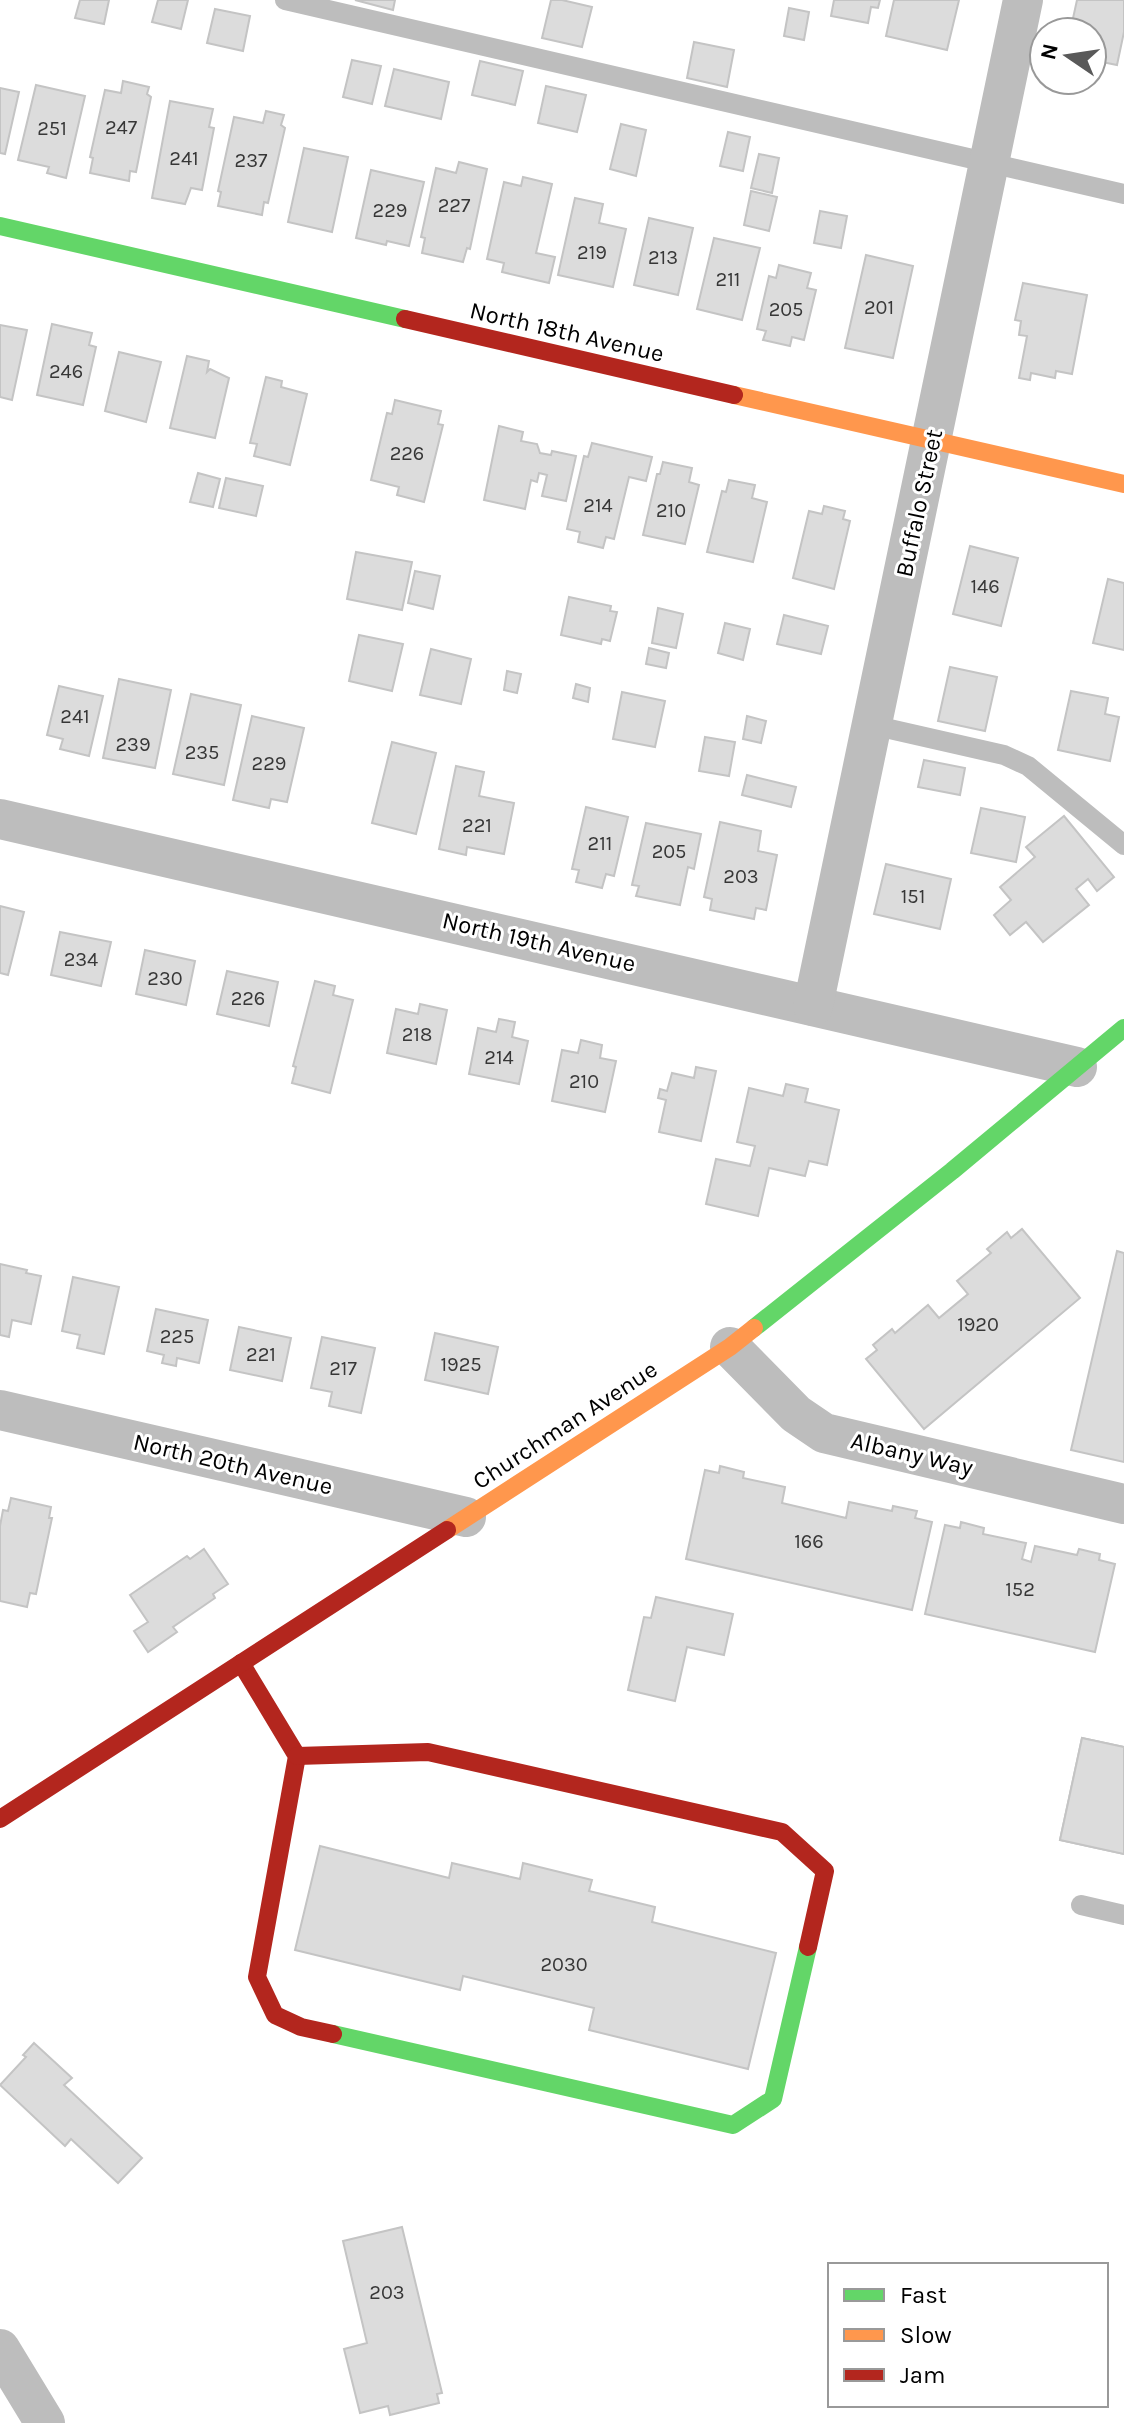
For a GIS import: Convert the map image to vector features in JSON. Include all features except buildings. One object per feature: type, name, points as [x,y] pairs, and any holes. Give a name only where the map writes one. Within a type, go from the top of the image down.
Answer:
[{"type":"street","name":"Buffalo Street","points":[[813,1006],[1023,0]]},
{"type":"street","name":"North 18th Avenue","points":[[0,226],[1124,484]]},
{"type":"street","name":"North 19th Avenue","points":[[0,819],[1077,1067]]},
{"type":"street","name":"Churchman Avenue","points":[[0,1819],[730,1347],[952,1171],[1124,1028]]},
{"type":"street","name":"Albany Way","points":[[730,1347],[796,1414],[824,1433],[1124,1504]]},
{"type":"street","name":"North 20th Avenue","points":[[0,1410],[466,1517]]},
{"type":"street","points":[[241,1663],[297,1756],[257,1977],[275,2015],[301,2027],[733,2125],[773,2099],[825,1871],[782,1832],[428,1752],[297,1756]]},
{"type":"street","points":[[0,2349],[45,2423]]},
{"type":"lane","points":[[285,0],[1124,194]]},
{"type":"lane","points":[[872,725],[1004,755],[1028,766],[1124,845]]},
{"type":"lane","points":[[1081,1905],[1124,1915]]},
{"type":"traffic: fast","points":[[0,226],[405,319]]},
{"type":"traffic: fast","points":[[754,1328],[952,1171],[1124,1028]]},
{"type":"traffic: fast","points":[[333,2034],[733,2125],[773,2099],[808,1947]]},
{"type":"traffic: slow","points":[[734,395],[1124,484]]},
{"type":"traffic: slow","points":[[447,1530],[730,1347],[754,1328]]},
{"type":"traffic: jam","points":[[405,319],[734,395]]},
{"type":"traffic: jam","points":[[0,1819],[447,1530]]},
{"type":"traffic: jam","points":[[241,1663],[297,1756],[257,1977],[275,2015],[301,2027],[333,2034]]},
{"type":"traffic: jam","points":[[297,1756],[428,1752],[782,1832],[825,1871],[808,1947]]}]
